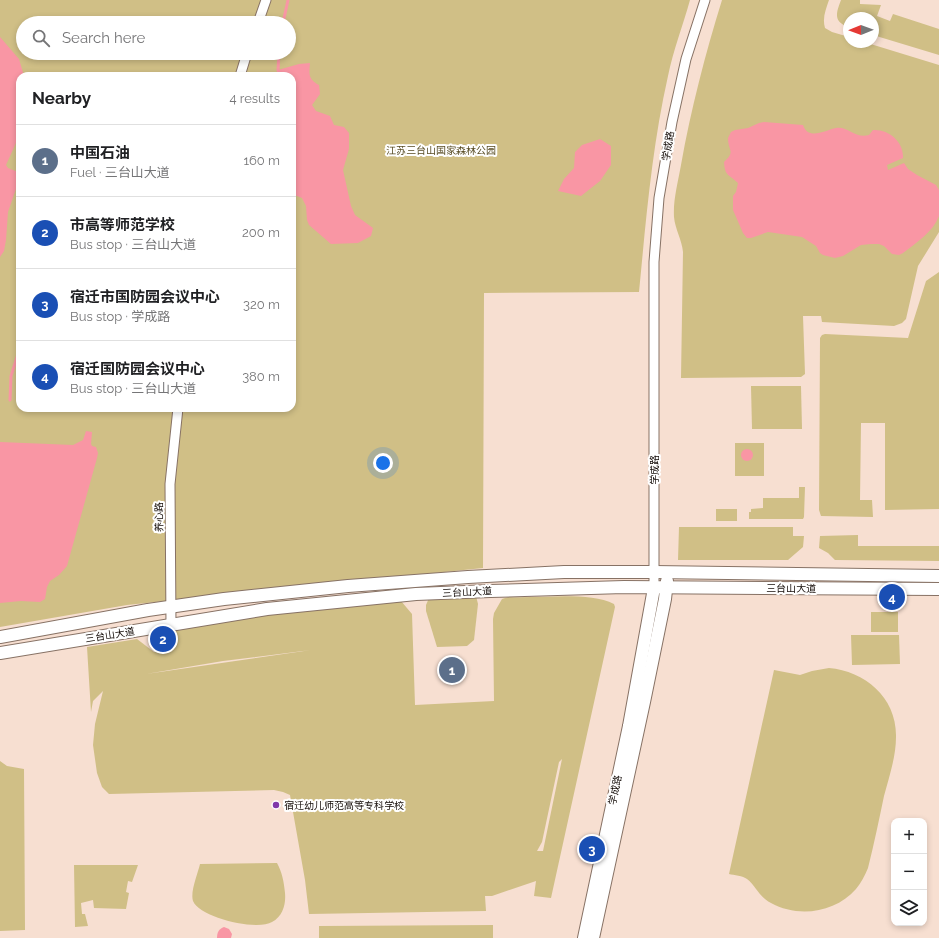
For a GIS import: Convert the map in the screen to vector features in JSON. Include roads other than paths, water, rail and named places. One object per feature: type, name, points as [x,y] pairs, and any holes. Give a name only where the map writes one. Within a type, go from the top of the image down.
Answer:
[{"type":"main road","name":"三台山大道","points":[[0,637],[171,606],[224,599],[348,586],[468,577],[564,572],[939,576]]},
{"type":"main road","name":"学成路","points":[[593,938],[644,702],[667,588],[667,572]]},
{"type":"main road","name":"三台山大道","points":[[0,653],[171,626],[266,609],[416,594],[654,588],[939,588]]},
{"type":"main road","name":"学成路","points":[[584,938],[629,726],[654,588]]},
{"type":"street","points":[[260,16],[266,0]]},
{"type":"street","name":"学成路","points":[[654,588],[654,262],[659,198],[672,122],[686,59],[705,0]]},
{"type":"street","points":[[241,72],[245,60]]},
{"type":"street","name":"养心路","points":[[171,626],[170,484],[178,412]]},
{"type":"waterway","points":[[285,16],[288,0]]},
{"type":"waterway","points":[[278,70],[279,60]]},
{"type":"waterway","points":[[10,400],[11,376],[16,360]]},
{"type":"place","name":"宿迁国防园会议中心","points":[[892,597]]},
{"type":"place","name":"市高等师范学校","points":[[163,639]]},
{"type":"place","name":"中国石油","points":[[452,670]]},
{"type":"place","name":"宿迁幼儿师范高等专科学校","points":[[276,805]]},
{"type":"place","name":"宿迁市国防园会议中心","points":[[592,849]]},
{"type":"park label","name":"江苏三台山国家森林公园","points":[[441,150]]}]
